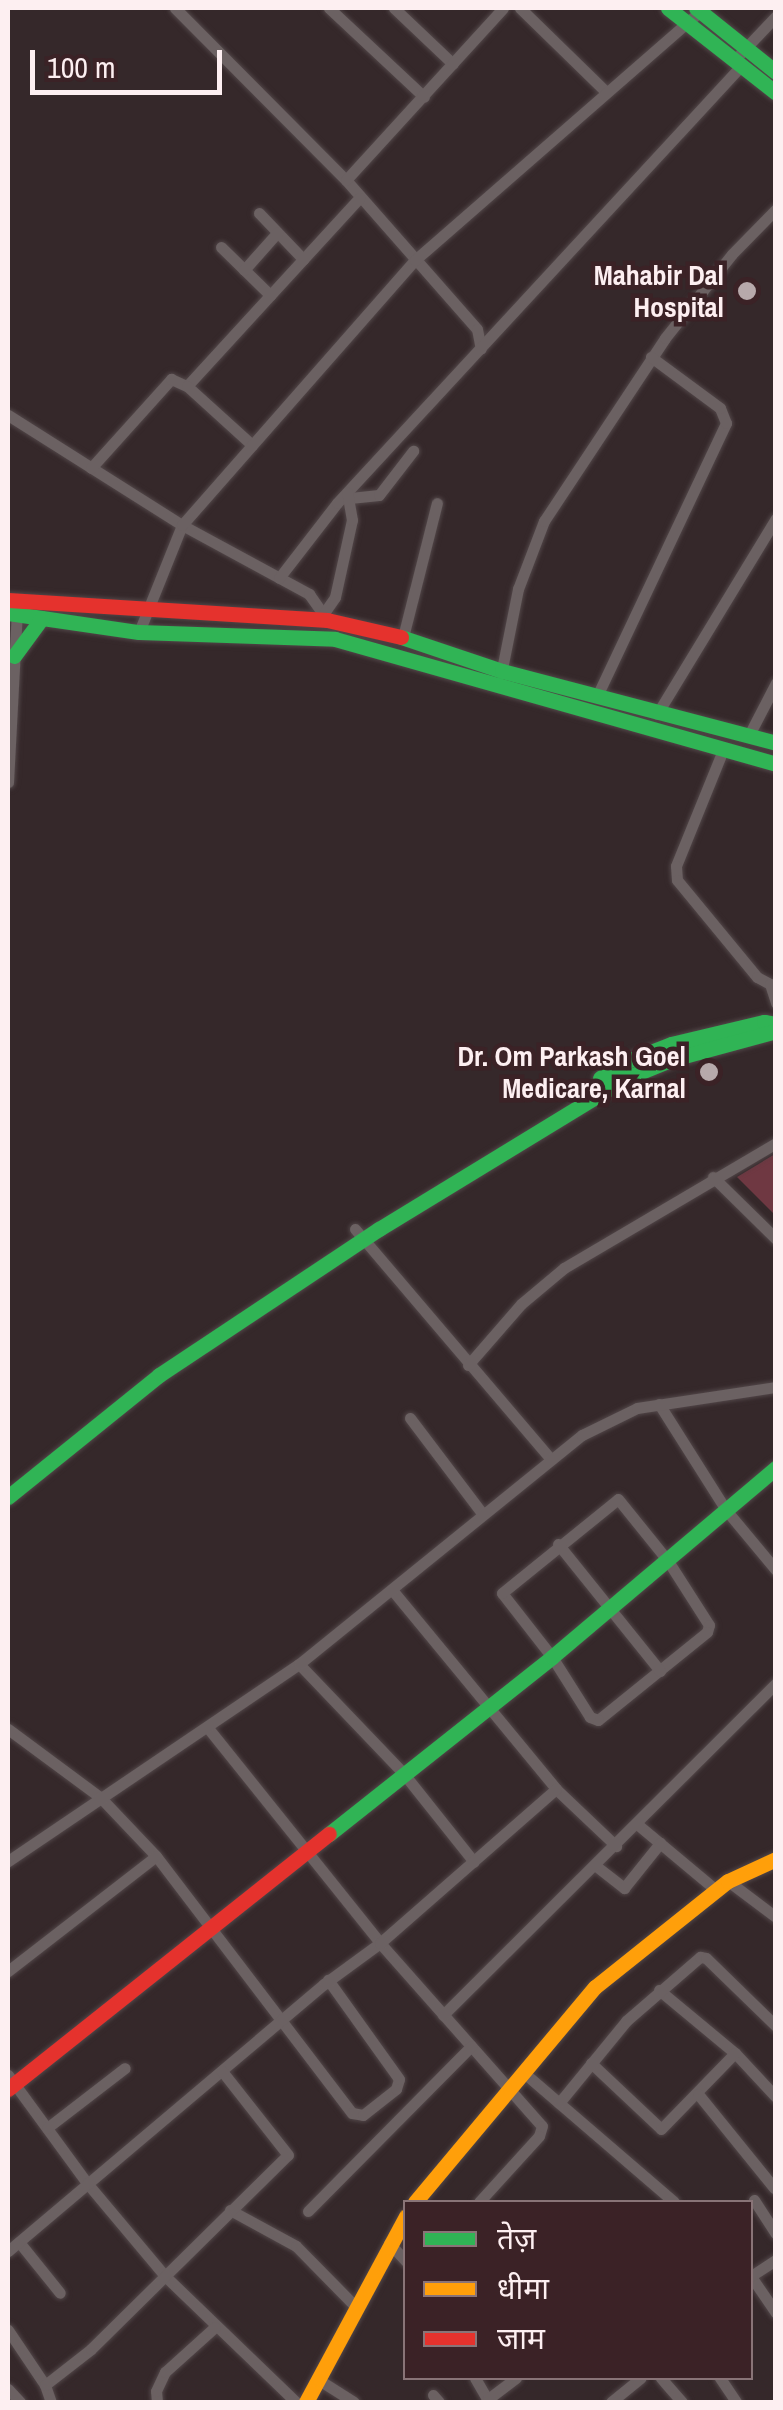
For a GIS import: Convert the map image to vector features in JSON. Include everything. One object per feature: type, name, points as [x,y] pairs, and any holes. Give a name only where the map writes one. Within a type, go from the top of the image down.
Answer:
[{"type":"main road","points":[[668,8],[740,59],[776,72]]},
{"type":"main road","points":[[698,9],[740,59],[776,93]]},
{"type":"main road","points":[[12,607],[325,616],[403,637],[502,671],[776,743]]},
{"type":"main road","points":[[12,607],[42,618],[139,632],[335,640],[776,764]]},
{"type":"main road","points":[[14,656],[42,618]]},
{"type":"main road","points":[[439,669],[446,653]]},
{"type":"main road","points":[[558,705],[564,687]]},
{"type":"main road","points":[[8,1480],[156,1362],[359,1234],[626,1078],[673,1059],[776,1028]]},
{"type":"main road","points":[[8,1497],[159,1376],[359,1234]]},
{"type":"main road","points":[[10,2083],[552,1657],[776,1468]]},
{"type":"main road","points":[[417,2200],[595,1987],[722,1885],[769,1860]]},
{"type":"main road","points":[[306,2402],[403,2221]]},
{"type":"street","points":[[174,8],[346,180],[477,330],[481,349]]},
{"type":"street","points":[[330,8],[424,96]]},
{"type":"street","points":[[394,8],[453,64]]},
{"type":"street","points":[[346,180],[503,8]]},
{"type":"street","points":[[520,8],[606,92]]},
{"type":"street","points":[[139,632],[182,525],[415,260],[698,9]]},
{"type":"street","points":[[279,578],[348,495],[776,16]]},
{"type":"street","points":[[186,386],[359,198]]},
{"type":"street","points":[[497,688],[518,589],[544,521],[651,357],[732,254],[776,209]]},
{"type":"street","points":[[258,213],[303,259]]},
{"type":"street","points":[[244,270],[278,232]]},
{"type":"street","points":[[222,247],[270,296]]},
{"type":"street","points":[[597,696],[726,422],[720,408],[651,357]]},
{"type":"street","points":[[90,468],[166,382],[177,380],[252,445]]},
{"type":"street","points":[[8,415],[182,525],[314,598],[325,616],[335,598],[352,520],[348,495]]},
{"type":"street","points":[[348,495],[379,495],[414,451]]},
{"type":"street","points":[[403,637],[437,503]]},
{"type":"street","points":[[657,714],[776,518]]},
{"type":"street","points":[[8,782],[14,656],[12,607]]},
{"type":"street","points":[[749,735],[776,683]]},
{"type":"street","points":[[723,750],[676,866],[677,880],[758,977],[770,984],[776,1003]]},
{"type":"street","points":[[468,1365],[544,1283],[776,1143]]},
{"type":"street","points":[[713,1178],[776,1239]]},
{"type":"street","points":[[359,1234],[549,1457]]},
{"type":"street","points":[[8,1861],[298,1664],[393,1591],[549,1457],[599,1425],[658,1404],[776,1387]]},
{"type":"street","points":[[658,1404],[726,1510],[775,1569]]},
{"type":"street","points":[[410,1418],[481,1512]]},
{"type":"street","points":[[615,1498],[668,1561],[710,1625],[598,1720],[590,1716],[552,1657],[502,1595],[558,1544],[615,1498]]},
{"type":"street","points":[[558,1544],[660,1671]]},
{"type":"street","points":[[393,1591],[556,1788],[616,1846]]},
{"type":"street","points":[[298,1664],[404,1774],[474,1862]]},
{"type":"street","points":[[443,2014],[776,1683]]},
{"type":"street","points":[[208,1728],[380,1943],[543,2130],[481,2200]]},
{"type":"street","points":[[8,1729],[100,1797],[156,1856],[355,2115],[363,2116],[396,2089],[399,2078],[328,1980]]},
{"type":"street","points":[[8,2251],[328,1980],[380,1943],[556,1788]]},
{"type":"street","points":[[637,1824],[660,1844],[776,1917]]},
{"type":"street","points":[[596,1866],[624,1888],[660,1844]]},
{"type":"street","points":[[769,1860],[776,1849]]},
{"type":"street","points":[[8,1972],[156,1856]]},
{"type":"street","points":[[558,2102],[660,1990],[703,1956],[776,2026]]},
{"type":"street","points":[[660,1990],[735,2053],[776,2097]]},
{"type":"street","points":[[308,2211],[471,2046]]},
{"type":"street","points":[[592,2063],[660,2129],[735,2053]]},
{"type":"street","points":[[47,2128],[124,2068]]},
{"type":"street","points":[[45,2385],[91,2349],[288,2153],[222,2071]]},
{"type":"street","points":[[523,2072],[672,2200]]},
{"type":"street","points":[[10,2083],[164,2276],[296,2402]]},
{"type":"street","points":[[698,2094],[775,2188],[753,2200]]},
{"type":"street","points":[[753,2204],[776,2234]]},
{"type":"street","points":[[230,2210],[292,2244],[356,2308]]},
{"type":"street","points":[[19,2242],[60,2293]]},
{"type":"street","points":[[389,2244],[403,2258]]},
{"type":"street","points":[[753,2275],[776,2260]]},
{"type":"street","points":[[753,2279],[776,2313]]},
{"type":"street","points":[[157,2402],[156,2391],[165,2372],[214,2327]]},
{"type":"street","points":[[8,2330],[45,2385],[47,2401]]},
{"type":"street","points":[[318,2380],[354,2402]]},
{"type":"street","points":[[489,2401],[514,2380]]},
{"type":"street","points":[[612,2402],[639,2380]]},
{"type":"street","points":[[662,2380],[682,2402]]},
{"type":"street","points":[[721,2380],[736,2402]]},
{"type":"street","points":[[8,2389],[20,2402]]},
{"type":"shaded area","points":[[775,1154],[775,1215],[737,1177]]},
{"type":"traffic: fast","points":[[668,8],[776,93]]},
{"type":"traffic: fast","points":[[696,8],[776,72]]},
{"type":"traffic: fast","points":[[8,613],[139,632],[335,639],[776,764]]},
{"type":"traffic: fast","points":[[14,656],[42,618]]},
{"type":"traffic: fast","points":[[401,637],[502,671],[776,743]]},
{"type":"traffic: fast","points":[[600,1078],[625,1062],[671,1044],[764,1022],[776,1024]]},
{"type":"traffic: fast","points":[[8,1497],[159,1375],[379,1229],[626,1078],[673,1059],[776,1031]]},
{"type":"traffic: fast","points":[[329,1834],[552,1657],[776,1468]]},
{"type":"traffic: slow","points":[[417,2200],[595,1987],[728,1881],[776,1859]]},
{"type":"traffic: slow","points":[[306,2402],[403,2222]]},
{"type":"traffic: jam","points":[[8,600],[327,620],[401,637]]},
{"type":"traffic: jam","points":[[8,2089],[329,1834]]},
{"type":"place","name":"Mahabir Dal Hospital","points":[[747,291]]},
{"type":"place","name":"Dr. Om Parkash Goel Medicare, Karnal","points":[[709,1072]]}]
